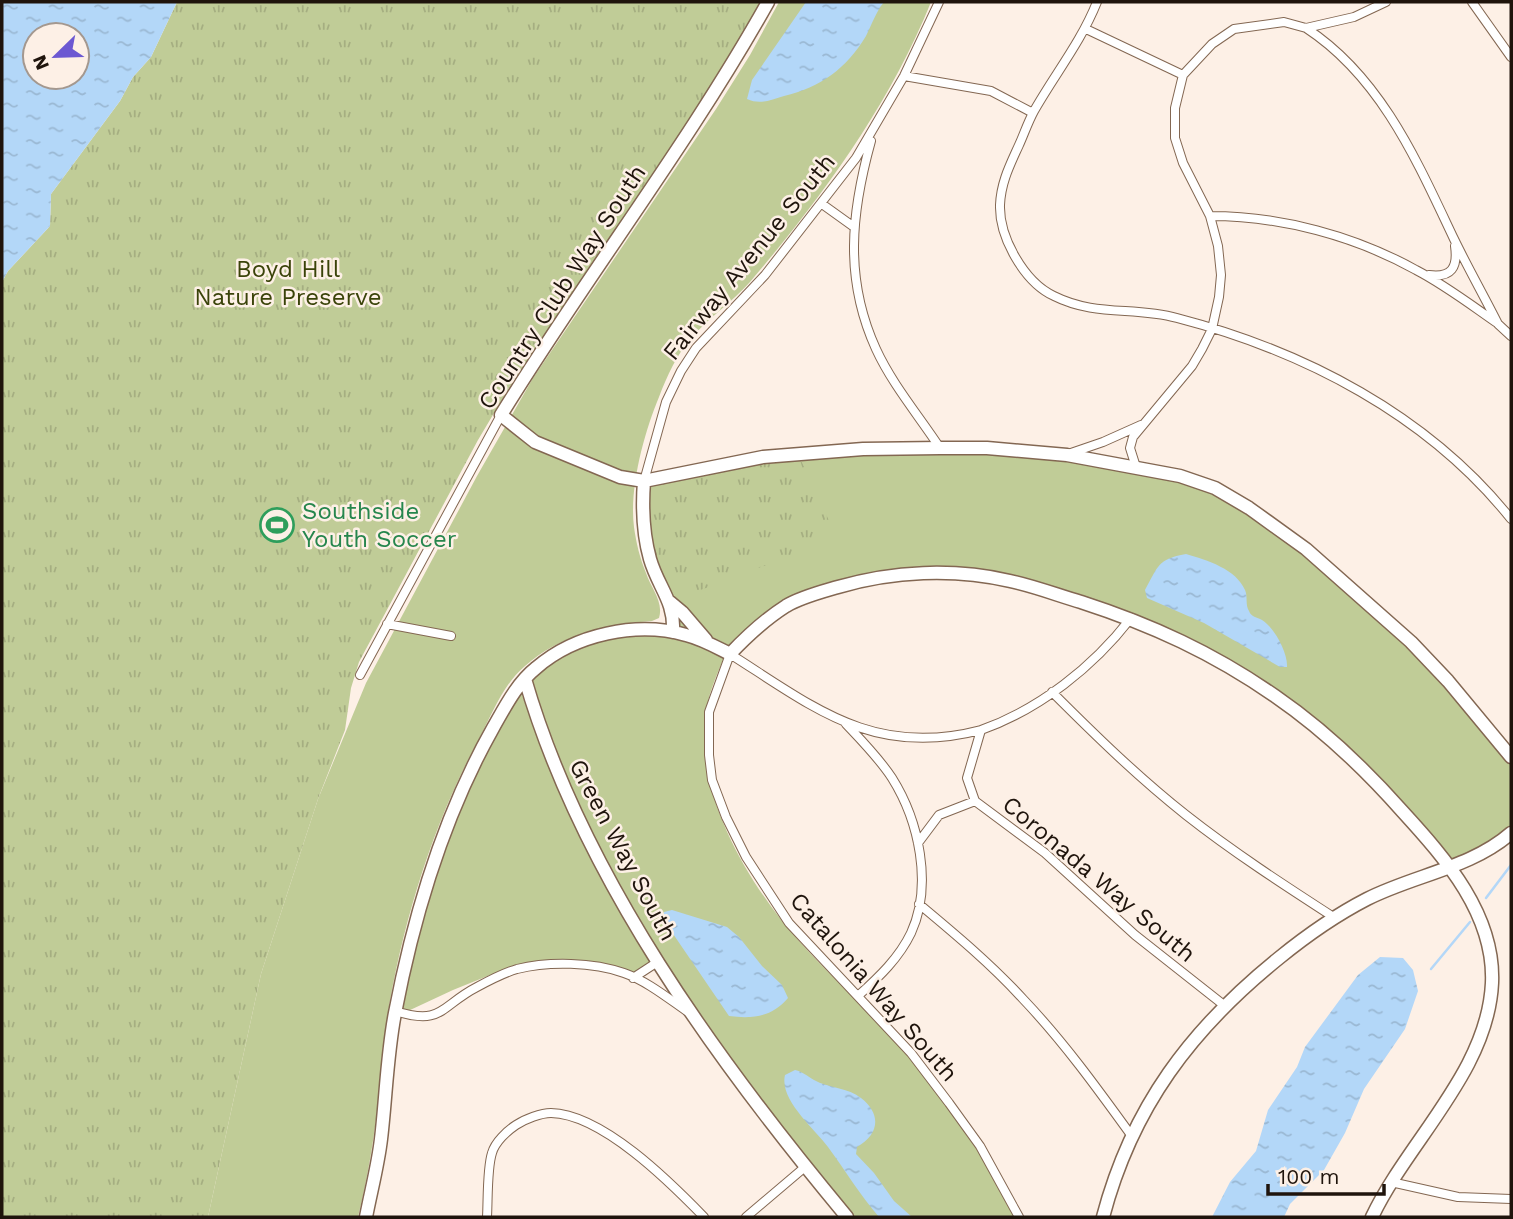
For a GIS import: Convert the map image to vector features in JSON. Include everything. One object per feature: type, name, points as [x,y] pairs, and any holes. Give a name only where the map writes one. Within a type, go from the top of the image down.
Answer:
[{"type":"street","name":"Country Club Way South","points":[[360,675],[501,415],[546,342],[671,161],[743,48],[768,2]]},
{"type":"street","name":"Fairway Avenue South","points":[[673,632],[673,612],[650,558],[645,537],[644,481],[666,402],[696,348],[765,275],[822,204],[873,131],[904,76],[939,2]]},
{"type":"street","points":[[1097,2],[1086,29],[1033,113],[1004,177],[1000,204],[1001,228],[1008,245],[1031,278],[1051,295],[1079,307],[1111,312],[1161,314],[1270,348],[1351,386],[1399,414],[1473,476],[1511,519]]},
{"type":"street","points":[[1306,28],[1354,17],[1386,2]]},
{"type":"street","points":[[1472,2],[1511,57]]},
{"type":"street","points":[[1136,467],[1130,447],[1133,437],[1192,366],[1212,329],[1220,275],[1218,246],[1210,216],[1183,163],[1175,138],[1175,108],[1182,75],[1212,44],[1234,29],[1284,22],[1306,28],[1346,60],[1372,90],[1409,147],[1498,324]]},
{"type":"street","points":[[1086,29],[1182,75]]},
{"type":"street","points":[[904,76],[991,92],[1033,113]]},
{"type":"street","points":[[873,131],[863,169],[854,227],[852,256],[856,286],[877,350],[940,447]]},
{"type":"street","points":[[822,204],[854,227]]},
{"type":"street","points":[[1210,216],[1239,216],[1305,227],[1371,249],[1424,275],[1498,324],[1511,336]]},
{"type":"street","points":[[1424,275],[1440,276],[1449,272],[1457,258],[1455,240]]},
{"type":"street","points":[[501,415],[535,443],[620,477],[644,481],[763,457],[863,449],[940,447],[1067,455],[1180,476],[1215,488],[1249,508],[1306,549],[1411,642],[1464,699],[1511,757]]},
{"type":"street","points":[[1067,455],[1143,424]]},
{"type":"street","points":[[730,654],[758,626],[789,605],[857,582],[901,573],[939,573],[1008,580],[1131,618],[1182,641],[1225,664],[1276,697],[1325,735],[1370,775],[1450,867],[1474,906],[1491,960],[1490,1006],[1460,1080],[1391,1182],[1372,1217]]},
{"type":"street","points":[[654,630],[665,614],[667,599]]},
{"type":"street","points":[[667,599],[682,612],[708,643]]},
{"type":"street","points":[[366,1217],[381,1141],[395,1012],[428,879],[476,758],[506,705],[537,667],[578,643],[621,632],[673,632],[708,643],[730,654],[806,702],[844,722],[900,738],[927,739],[981,730],[1018,714],[1052,692],[1112,643],[1131,618]]},
{"type":"street","points":[[387,624],[451,636]]},
{"type":"street","name":"Catalonia Way South","points":[[730,654],[709,712],[712,780],[746,857],[789,923],[911,1053],[980,1146],[1019,1217]]},
{"type":"street","name":"Green Way South","points":[[525,679],[551,760],[590,844],[659,961],[692,1015],[805,1167],[847,1217]]},
{"type":"street","points":[[1052,692],[1107,747],[1185,814],[1258,869],[1335,918]]},
{"type":"street","points":[[844,722],[872,751],[892,778],[910,816],[918,843],[921,875],[916,920],[901,951],[859,995]]},
{"type":"street","points":[[975,800],[967,778],[981,730]]},
{"type":"street","name":"Coronada Way South","points":[[918,843],[939,815],[975,800],[1045,853],[1135,935],[1224,1006]]},
{"type":"street","points":[[1103,1217],[1131,1135],[1150,1099],[1175,1062],[1224,1006],[1285,953],[1366,899],[1396,885],[1450,867],[1498,844],[1511,832]]},
{"type":"street","points":[[919,904],[1024,999],[1082,1068],[1131,1135]]},
{"type":"street","name":"Green Way South","points":[[633,978],[659,961]]},
{"type":"street","name":"Green Way South","points":[[395,1012],[430,1017],[475,988],[517,969],[554,965],[593,966],[625,973],[692,1015]]},
{"type":"street","points":[[487,1217],[492,1152],[506,1132],[523,1120],[550,1113],[591,1125],[618,1140],[681,1193],[704,1217]]},
{"type":"street","points":[[746,1217],[805,1167]]},
{"type":"street","points":[[1391,1182],[1458,1198],[1511,1199]]},
{"type":"green space","name":"Boyd Hill Nature Preserve","points":[[177,2],[761,2],[683,132],[512,383],[478,440],[359,662],[351,688],[345,730],[318,799],[261,974],[208,1217],[2,1217],[2,282],[8,271],[50,226],[51,194],[120,101],[133,77],[151,57]]},
{"type":"green space","points":[[779,2],[931,2],[895,78],[852,149],[803,217],[750,282],[692,337],[665,381],[643,444],[633,512],[638,550],[660,606],[659,618],[601,628],[569,639],[539,655],[518,673],[505,690],[462,772],[431,846],[407,923],[390,1000],[373,1139],[358,1217],[208,1217],[261,974],[318,799],[366,683],[533,378],[716,109]]},
{"type":"green space","points":[[987,452],[1063,459],[1178,480],[1212,492],[1246,511],[1303,552],[1408,645],[1476,719],[1511,764],[1511,826],[1473,853],[1448,859],[1371,770],[1171,631],[944,569],[824,587],[730,649],[671,628],[672,601],[804,468],[800,458]]},
{"type":"green space","points":[[800,458],[837,538],[672,601],[662,579],[650,536],[648,484],[763,461]]},
{"type":"green space","points":[[621,636],[687,641],[724,657],[708,700],[704,737],[707,769],[715,801],[743,863],[780,919],[893,1037],[928,1078],[975,1146],[1014,1217],[853,1217],[809,1164],[696,1012],[594,842],[527,683],[559,658],[583,647]]},
{"type":"green space","points":[[521,692],[546,761],[586,846],[653,960],[634,973],[593,962],[495,973],[408,1011],[400,1009],[432,880],[480,760]]},
{"type":"water","points":[[2,2],[177,2],[151,57],[133,77],[120,101],[51,194],[50,226],[8,271],[2,282]]},
{"type":"water","points":[[806,2],[884,2],[858,48],[831,75],[810,87],[775,99],[761,102],[747,99],[752,80]]},
{"type":"water","points":[[1186,554],[1220,566],[1235,576],[1246,592],[1250,613],[1267,623],[1283,648],[1287,667],[1280,667],[1204,623],[1147,598],[1145,590],[1159,565],[1169,558]]},
{"type":"water","points":[[672,910],[727,927],[782,985],[788,998],[769,1013],[746,1017],[729,1016],[667,925],[664,912]]},
{"type":"water","points":[[1380,957],[1403,958],[1413,970],[1418,991],[1405,1029],[1364,1089],[1345,1133],[1324,1170],[1290,1204],[1284,1217],[1212,1217],[1230,1182],[1256,1151],[1268,1110],[1297,1067],[1305,1047],[1358,975]]},
{"type":"water","points":[[795,1070],[820,1083],[856,1095],[868,1104],[875,1117],[875,1124],[870,1137],[857,1147],[856,1154],[894,1201],[912,1217],[879,1217],[872,1209],[828,1147],[799,1114],[787,1094],[785,1075]]},
{"type":"waterway","points":[[1486,898],[1511,865]]},
{"type":"waterway","points":[[1431,969],[1470,922]]},
{"type":"place","name":"Southside Youth Soccer","points":[[277,525]]}]
